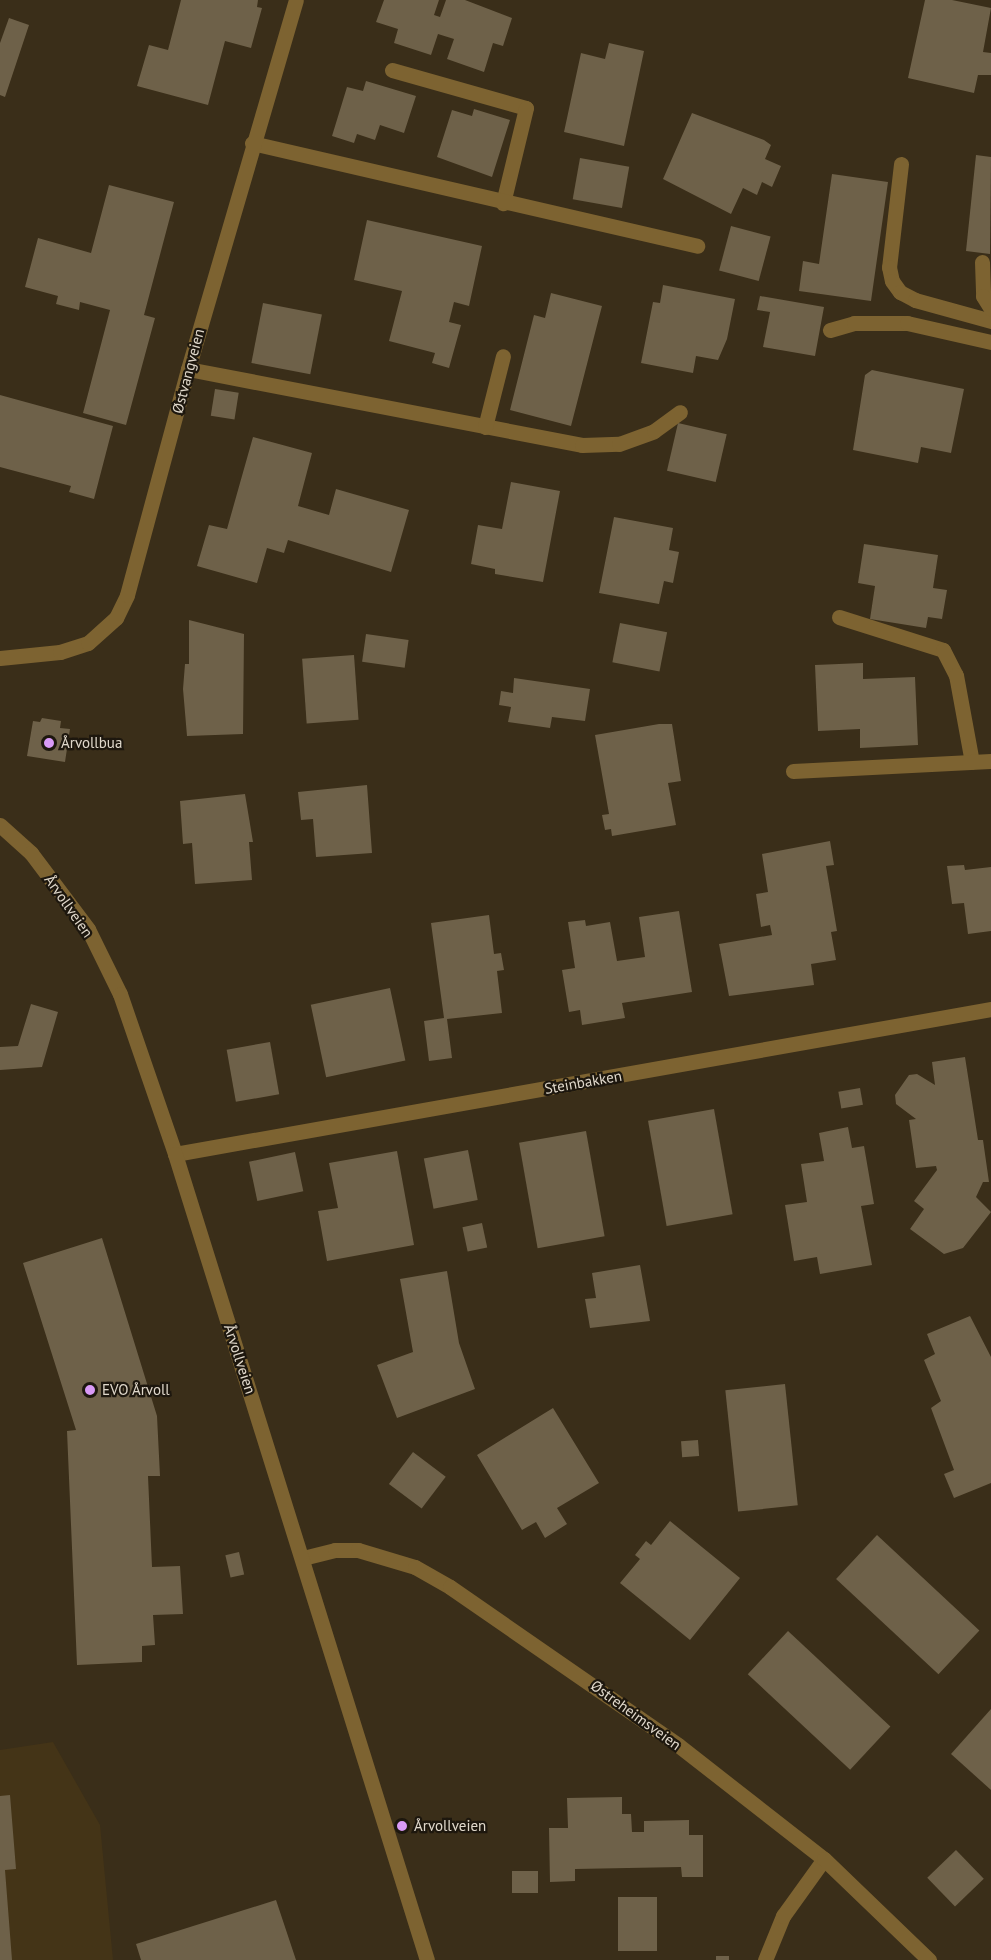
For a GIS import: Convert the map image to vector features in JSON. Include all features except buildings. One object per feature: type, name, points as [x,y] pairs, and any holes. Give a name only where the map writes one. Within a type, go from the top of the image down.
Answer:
[{"type":"street","name":"Østvangveien","points":[[0,658],[60,652],[88,643],[116,618],[134,577],[188,369],[252,143],[296,0]]},
{"type":"street","points":[[393,70],[526,108],[503,203]]},
{"type":"street","points":[[252,143],[503,203],[697,246]]},
{"type":"street","points":[[901,164],[889,267],[892,281],[900,292],[915,300],[991,321]]},
{"type":"street","points":[[982,262],[983,296],[991,309]]},
{"type":"street","points":[[830,330],[854,323],[908,323],[991,342]]},
{"type":"street","points":[[485,427],[503,356]]},
{"type":"street","points":[[188,369],[582,445],[619,444],[654,431],[680,412]]},
{"type":"street","points":[[839,617],[943,650],[956,675],[972,762]]},
{"type":"street","points":[[792,771],[991,760]]},
{"type":"street","name":"Årvollveien","points":[[0,825],[31,853],[88,929],[120,994],[175,1154],[428,1960]]},
{"type":"street","name":"Steinbakken","points":[[175,1154],[991,1010]]},
{"type":"street","name":"Østreheimsveien","points":[[303,1558],[334,1550],[358,1550],[415,1567],[450,1587],[678,1744],[824,1859],[928,1960]]},
{"type":"street","points":[[765,1960],[783,1916],[824,1859]]},
{"type":"shaded area","points":[[53,1742],[100,1825],[113,1960],[0,1960],[0,1750]]},
{"type":"place","name":"Årvollbua","points":[[49,743]]},
{"type":"place","name":"EVO Årvoll","points":[[90,1390]]},
{"type":"place","name":"Årvollveien","points":[[402,1826]]}]
